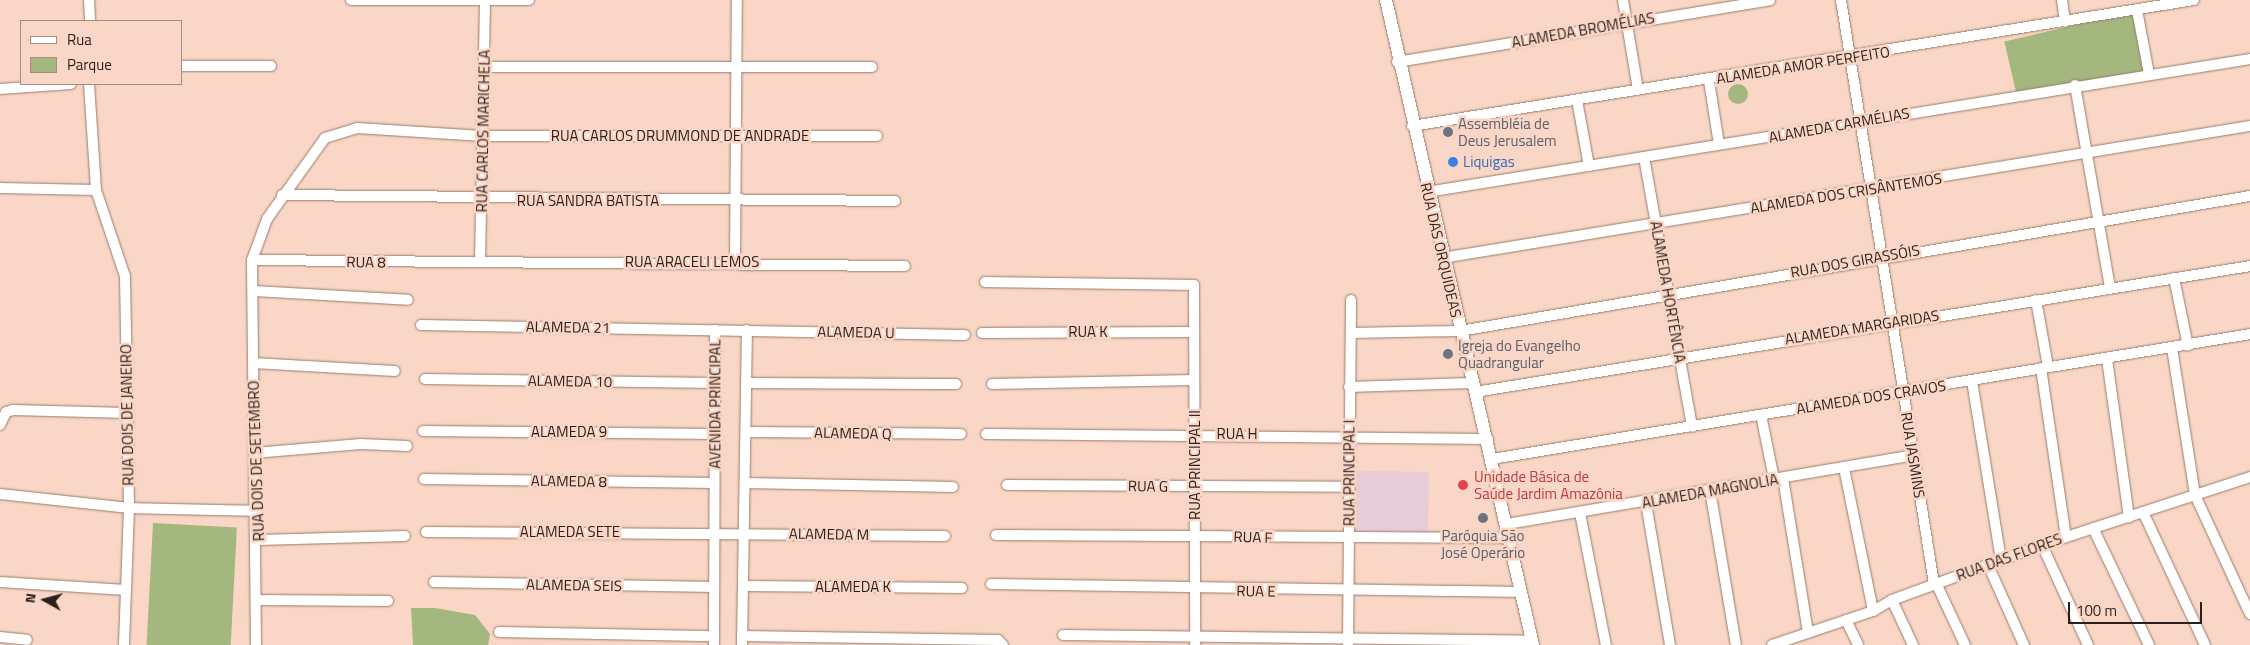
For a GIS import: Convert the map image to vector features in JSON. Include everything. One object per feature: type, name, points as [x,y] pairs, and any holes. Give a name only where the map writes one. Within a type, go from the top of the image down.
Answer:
[{"type":"street","points":[[89,0],[90,20]]},
{"type":"street","points":[[351,0],[530,0]]},
{"type":"street","name":"RUA CARLOS MARICHELA","points":[[480,262],[485,0]]},
{"type":"street","points":[[735,262],[737,0]]},
{"type":"street","name":"RUA DAS ORQUIDEAS","points":[[1386,0],[1397,62],[1442,258],[1488,438],[1533,643]]},
{"type":"street","points":[[1623,0],[1638,90]]},
{"type":"street","name":"ALAMEDA BROMÉLIAS","points":[[1397,62],[1626,22],[1770,0]]},
{"type":"street","name":"RUA JASMINS","points":[[1841,0],[1873,188],[1902,391],[1935,583],[1965,645]]},
{"type":"street","points":[[2062,0],[2065,22]]},
{"type":"street","name":"ALAMEDA AMOR PERFEITO","points":[[1412,126],[1638,90],[1709,81],[2194,0]]},
{"type":"street","points":[[2137,10],[2149,74]]},
{"type":"street","name":"ALAMEDA CARMÉLIAS","points":[[1427,192],[1719,144],[1862,123],[2075,85],[2250,59]]},
{"type":"street","points":[[182,66],[271,66]]},
{"type":"street","points":[[485,67],[872,67]]},
{"type":"street","points":[[1709,81],[1719,144]]},
{"type":"street","points":[[0,90],[59,85]]},
{"type":"street","name":"RUA DOIS DE JANEIRO","points":[[89,85],[96,190],[124,276],[129,508],[124,645]]},
{"type":"street","points":[[2075,85],[2110,288]]},
{"type":"street","points":[[1577,100],[1589,166]]},
{"type":"street","name":"ALAMEDA DOS CRISÂNTEMOS","points":[[1442,258],[2250,126]]},
{"type":"street","name":"RUA CARLOS DRUMMOND DE ANDRADE","points":[[357,128],[483,136],[877,136]]},
{"type":"street","name":"RUA DOIS DE SETEMBRO","points":[[256,645],[259,600],[254,453],[254,291],[251,277],[252,260],[266,219],[325,138],[357,128]]},
{"type":"street","name":"ALAMEDA HORTÊNCIA","points":[[1644,157],[1692,427]]},
{"type":"street","points":[[0,188],[96,190]]},
{"type":"street","name":"RUA SANDRA BATISTA","points":[[282,195],[482,201],[894,201]]},
{"type":"street","name":"RUA DOS GIRASSÓIS","points":[[1351,333],[1460,331],[1668,293],[2250,196]]},
{"type":"street","name":"RUA 8","points":[[252,260],[480,262]]},
{"type":"street","name":"RUA ARACELI LEMOS","points":[[480,262],[735,262],[905,266]]},
{"type":"street","name":"ALAMEDA MARGARIDAS","points":[[1349,387],[1474,387],[1680,358],[1891,322],[2250,266]]},
{"type":"street","points":[[2174,278],[2188,346]]},
{"type":"street","name":"RUA PRINCIPAL II","points":[[985,282],[1194,285],[1195,641]]},
{"type":"street","points":[[254,291],[408,300]]},
{"type":"street","name":"RUA PRINCIPAL I","points":[[1348,643],[1351,300]]},
{"type":"street","points":[[2036,300],[2066,537]]},
{"type":"street","name":"ALAMEDA 21","points":[[421,325],[716,330]]},
{"type":"street","name":"AVENIDA PRINCIPAL","points":[[714,640],[716,330],[747,330],[742,641]]},
{"type":"street","name":"ALAMEDA U","points":[[747,330],[965,334]]},
{"type":"street","name":"RUA K","points":[[982,333],[1194,332]]},
{"type":"street","name":"ALAMEDA DOS CRAVOS","points":[[1492,459],[2188,346],[2250,334]]},
{"type":"street","points":[[2172,348],[2195,495],[2250,614]]},
{"type":"street","points":[[2107,359],[2129,517]]},
{"type":"street","points":[[253,363],[395,371]]},
{"type":"street","name":"ALAMEDA 10","points":[[425,380],[715,383]]},
{"type":"street","points":[[992,384],[1194,380]]},
{"type":"street","points":[[1972,381],[2001,560]]},
{"type":"street","points":[[746,383],[956,384]]},
{"type":"street","points":[[0,424],[6,412],[127,413]]},
{"type":"street","points":[[1761,416],[1779,478],[1808,633]]},
{"type":"street","name":"ALAMEDA 9","points":[[422,431],[715,434]]},
{"type":"street","name":"ALAMEDA Q","points":[[746,432],[960,434]]},
{"type":"street","name":"RUA H","points":[[986,434],[1349,434],[1488,438]]},
{"type":"street","points":[[254,453],[361,444],[406,446]]},
{"type":"street","name":"ALAMEDA MAGNOLIA","points":[[1507,524],[1646,503],[1913,455]]},
{"type":"street","points":[[1844,468],[1873,611]]},
{"type":"street","name":"ALAMEDA 8","points":[[424,479],[714,483]]},
{"type":"street","name":"RUA DAS FLORES","points":[[1772,645],[1873,611],[1892,600],[1935,583],[2042,545],[2195,495],[2249,480]]},
{"type":"street","points":[[745,483],[953,487]]},
{"type":"street","name":"RUA G","points":[[1007,484],[1349,486]]},
{"type":"street","points":[[1710,490],[1736,645]]},
{"type":"street","points":[[0,494],[129,508],[257,511]]},
{"type":"street","points":[[1646,503],[1670,645]]},
{"type":"street","points":[[2143,512],[2205,645]]},
{"type":"street","points":[[1580,513],[1606,645]]},
{"type":"street","points":[[2093,528],[2149,645]]},
{"type":"street","name":"ALAMEDA M","points":[[714,531],[945,536]]},
{"type":"street","name":"ALAMEDA SETE","points":[[426,532],[714,531]]},
{"type":"street","name":"RUA F","points":[[996,535],[1195,536],[1349,540],[1510,538]]},
{"type":"street","points":[[258,540],[405,536]]},
{"type":"street","points":[[2042,545],[2088,645]]},
{"type":"street","points":[[1988,565],[2024,645]]},
{"type":"street","points":[[0,582],[126,590]]},
{"type":"street","name":"ALAMEDA SEIS","points":[[434,582],[714,587]]},
{"type":"street","name":"RUA E","points":[[991,584],[1195,590],[1522,592]]},
{"type":"street","name":"ALAMEDA K","points":[[743,586],[962,588]]},
{"type":"street","points":[[259,600],[388,601]]},
{"type":"street","points":[[1892,600],[1913,645]]},
{"type":"street","points":[[1846,620],[1858,645]]},
{"type":"street","points":[[499,632],[714,640]]},
{"type":"street","points":[[1063,635],[1195,641],[1533,643]]},
{"type":"street","points":[[0,637],[27,640]]},
{"type":"street","points":[[742,641],[998,640],[1003,645]]},
{"type":"shaded area","points":[[1355,471],[1429,472],[1428,533],[1354,532]]},
{"type":"green space","points":[[2132,12],[2146,72],[2018,102],[2004,41]]},
{"type":"green space","points":[[1738,84],[1745,87],[1748,94],[1745,101],[1738,104],[1731,101],[1728,94],[1731,87]]},
{"type":"green space","points":[[153,523],[237,527],[231,645],[147,645]]},
{"type":"green space","points":[[411,608],[435,608],[475,615],[490,634],[488,645],[413,645]]},
{"type":"place","name":"Assembléia de Deus Jerusalem","points":[[1448,132]]},
{"type":"place","name":"Liquigas","points":[[1453,162]]},
{"type":"place","name":"Igreja do Evangelho Quadrangular","points":[[1448,354]]},
{"type":"place","name":"Unidade Básica de Saúde Jardim Amazônia","points":[[1463,485]]},
{"type":"place","name":"Paróquia São José Operário","points":[[1483,518]]}]
